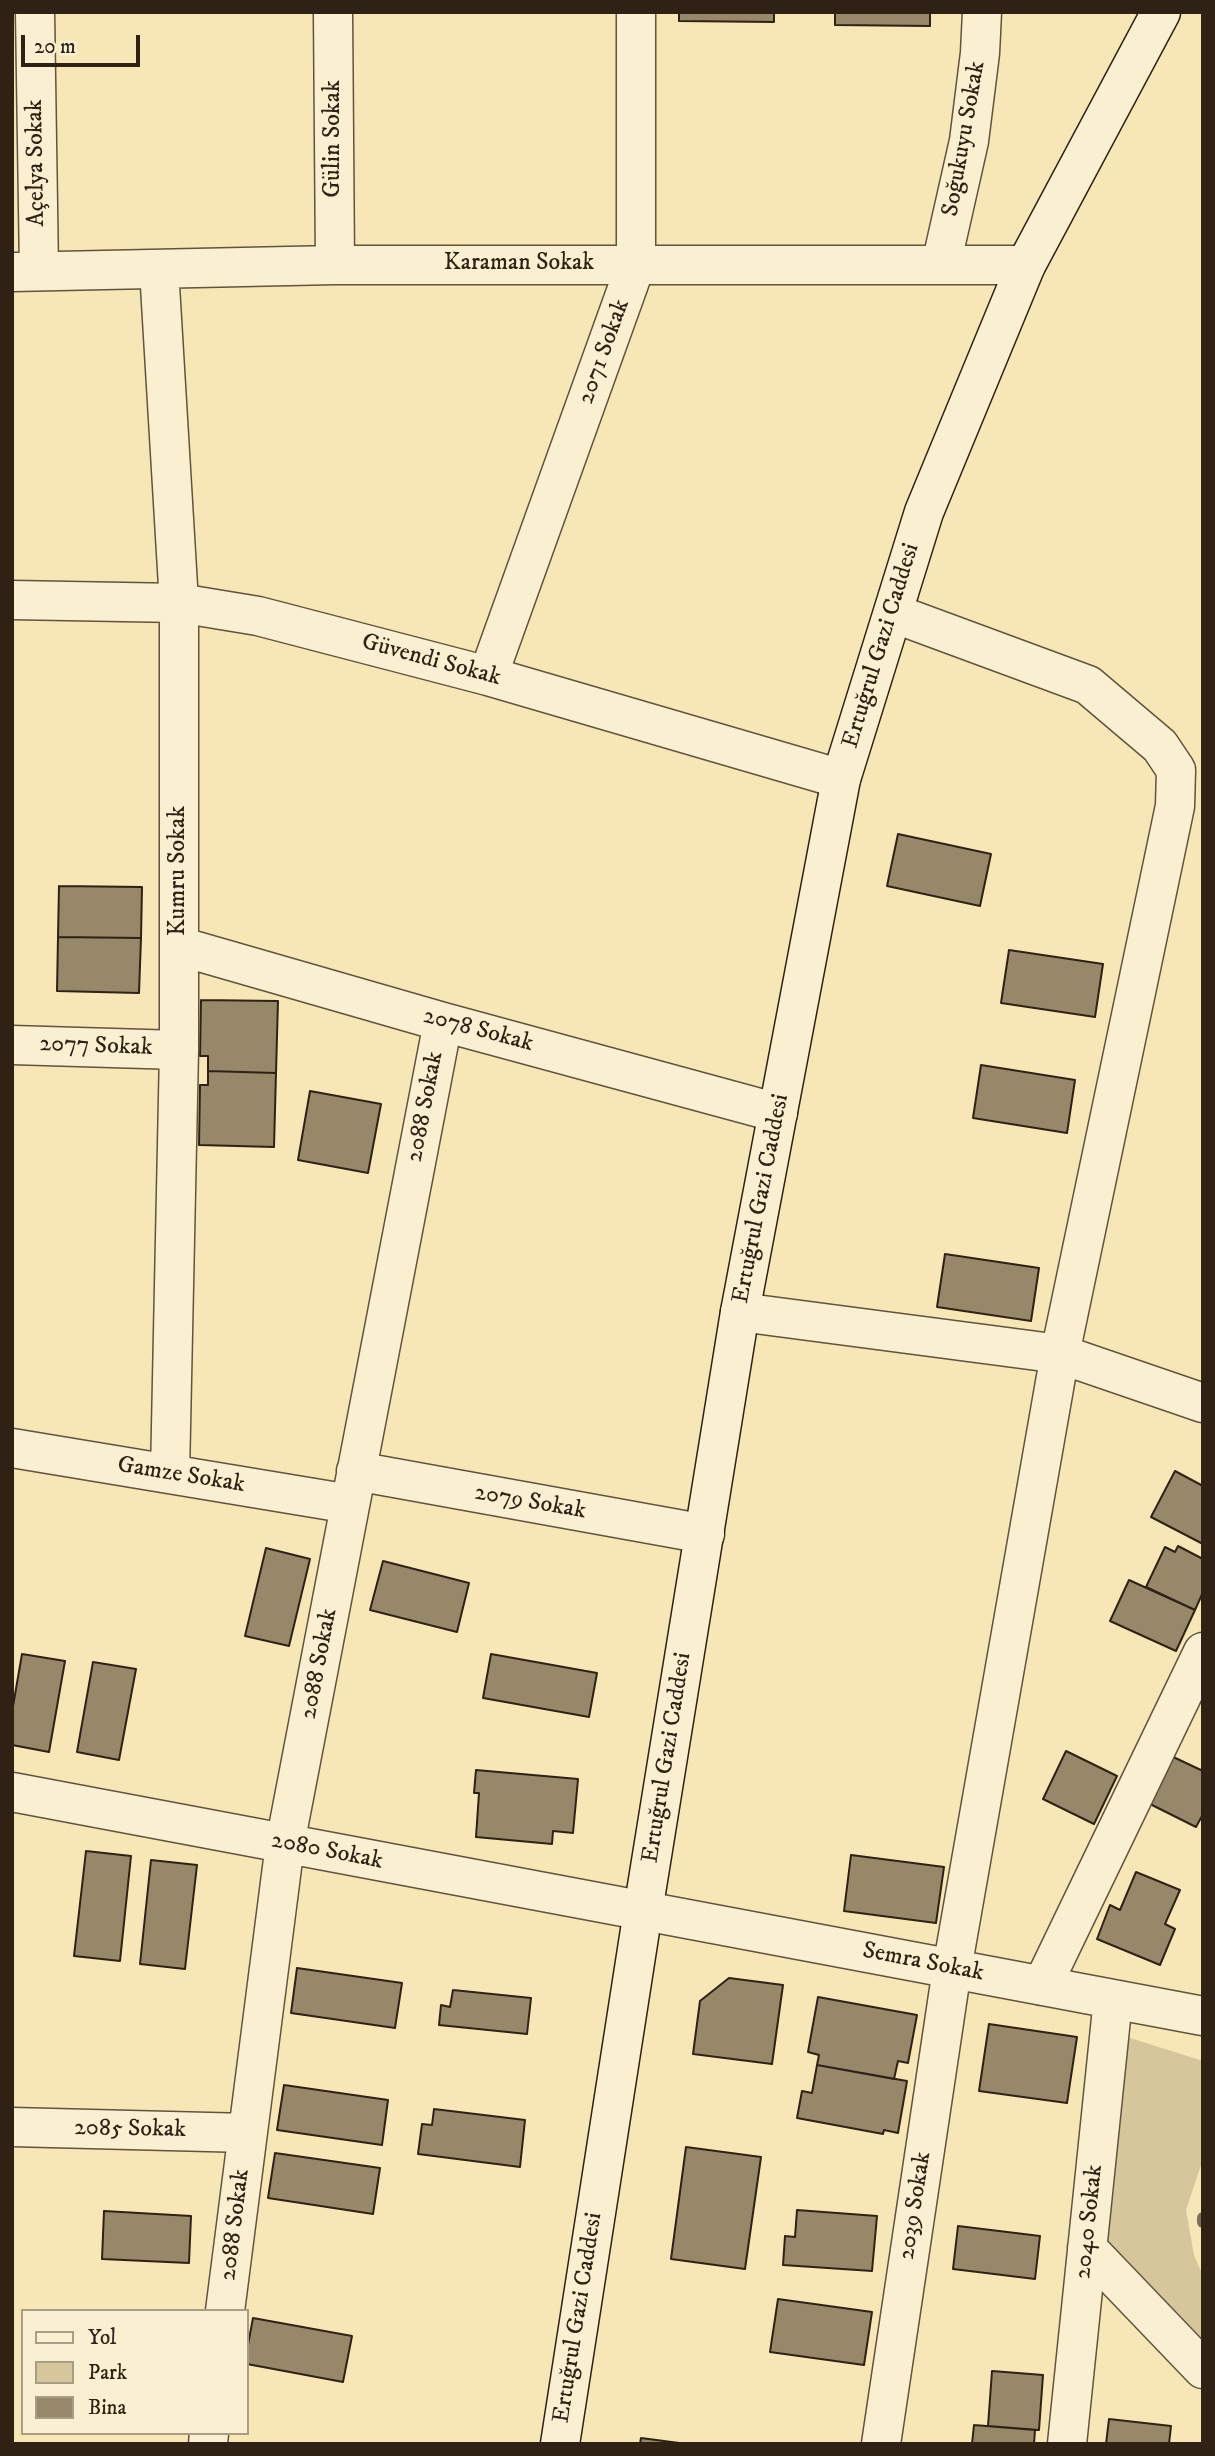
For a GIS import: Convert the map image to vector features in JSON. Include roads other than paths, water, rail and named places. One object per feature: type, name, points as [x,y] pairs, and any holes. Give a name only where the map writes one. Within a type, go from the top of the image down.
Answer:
[{"type":"street","name":"Açelya Sokak","points":[[26,271],[35,12]]},
{"type":"street","name":"Gülin Sokak","points":[[333,12],[335,265]]},
{"type":"street","name":"2071 Sokak","points":[[488,676],[636,264],[636,12]]},
{"type":"street","name":"Soğukuyu Sokak","points":[[941,265],[969,141],[981,53],[982,12]]},
{"type":"street","name":"Ertuğrul Gazi Caddesi","points":[[560,2444],[740,1312],[841,779],[924,512],[1026,265],[1161,12]]},
{"type":"street","name":"Karaman Sokak","points":[[26,271],[335,265],[1026,265]]},
{"type":"street","name":"Kumru Sokak","points":[[159,269],[179,603],[179,1050],[170,1474]]},
{"type":"street","name":"Güvendi Sokak","points":[[12,600],[179,603],[258,616],[488,676],[841,779]]},
{"type":"street","name":"2039 Sokak","points":[[881,2444],[952,1969],[1060,1354],[1175,806],[1176,770],[1160,746],[1088,685],[892,613]]},
{"type":"street","name":"2078 Sokak","points":[[179,946],[443,1022],[778,1113]]},
{"type":"street","name":"2088 Sokak","points":[[225,2309],[285,1844],[443,1022]]},
{"type":"street","name":"2077 Sokak","points":[[12,1045],[179,1050]]},
{"type":"street","points":[[740,1312],[1060,1354],[1203,1403]]},
{"type":"street","name":"Gamze Sokak","points":[[12,1448],[170,1474],[353,1488]]},
{"type":"street","name":"2079 Sokak","points":[[353,1488],[705,1534]]},
{"type":"street","points":[[1042,1986],[1203,1651]]},
{"type":"street","name":"2080 Sokak","points":[[12,1792],[643,1911]]},
{"type":"street","name":"Semra Sokak","points":[[643,1911],[1203,2016]]},
{"type":"street","name":"2040 Sokak","points":[[1067,2444],[1113,1999]]},
{"type":"street","name":"2085 Sokak","points":[[12,2127],[248,2133]]},
{"type":"street","points":[[1087,2248],[1203,2369]]}]
